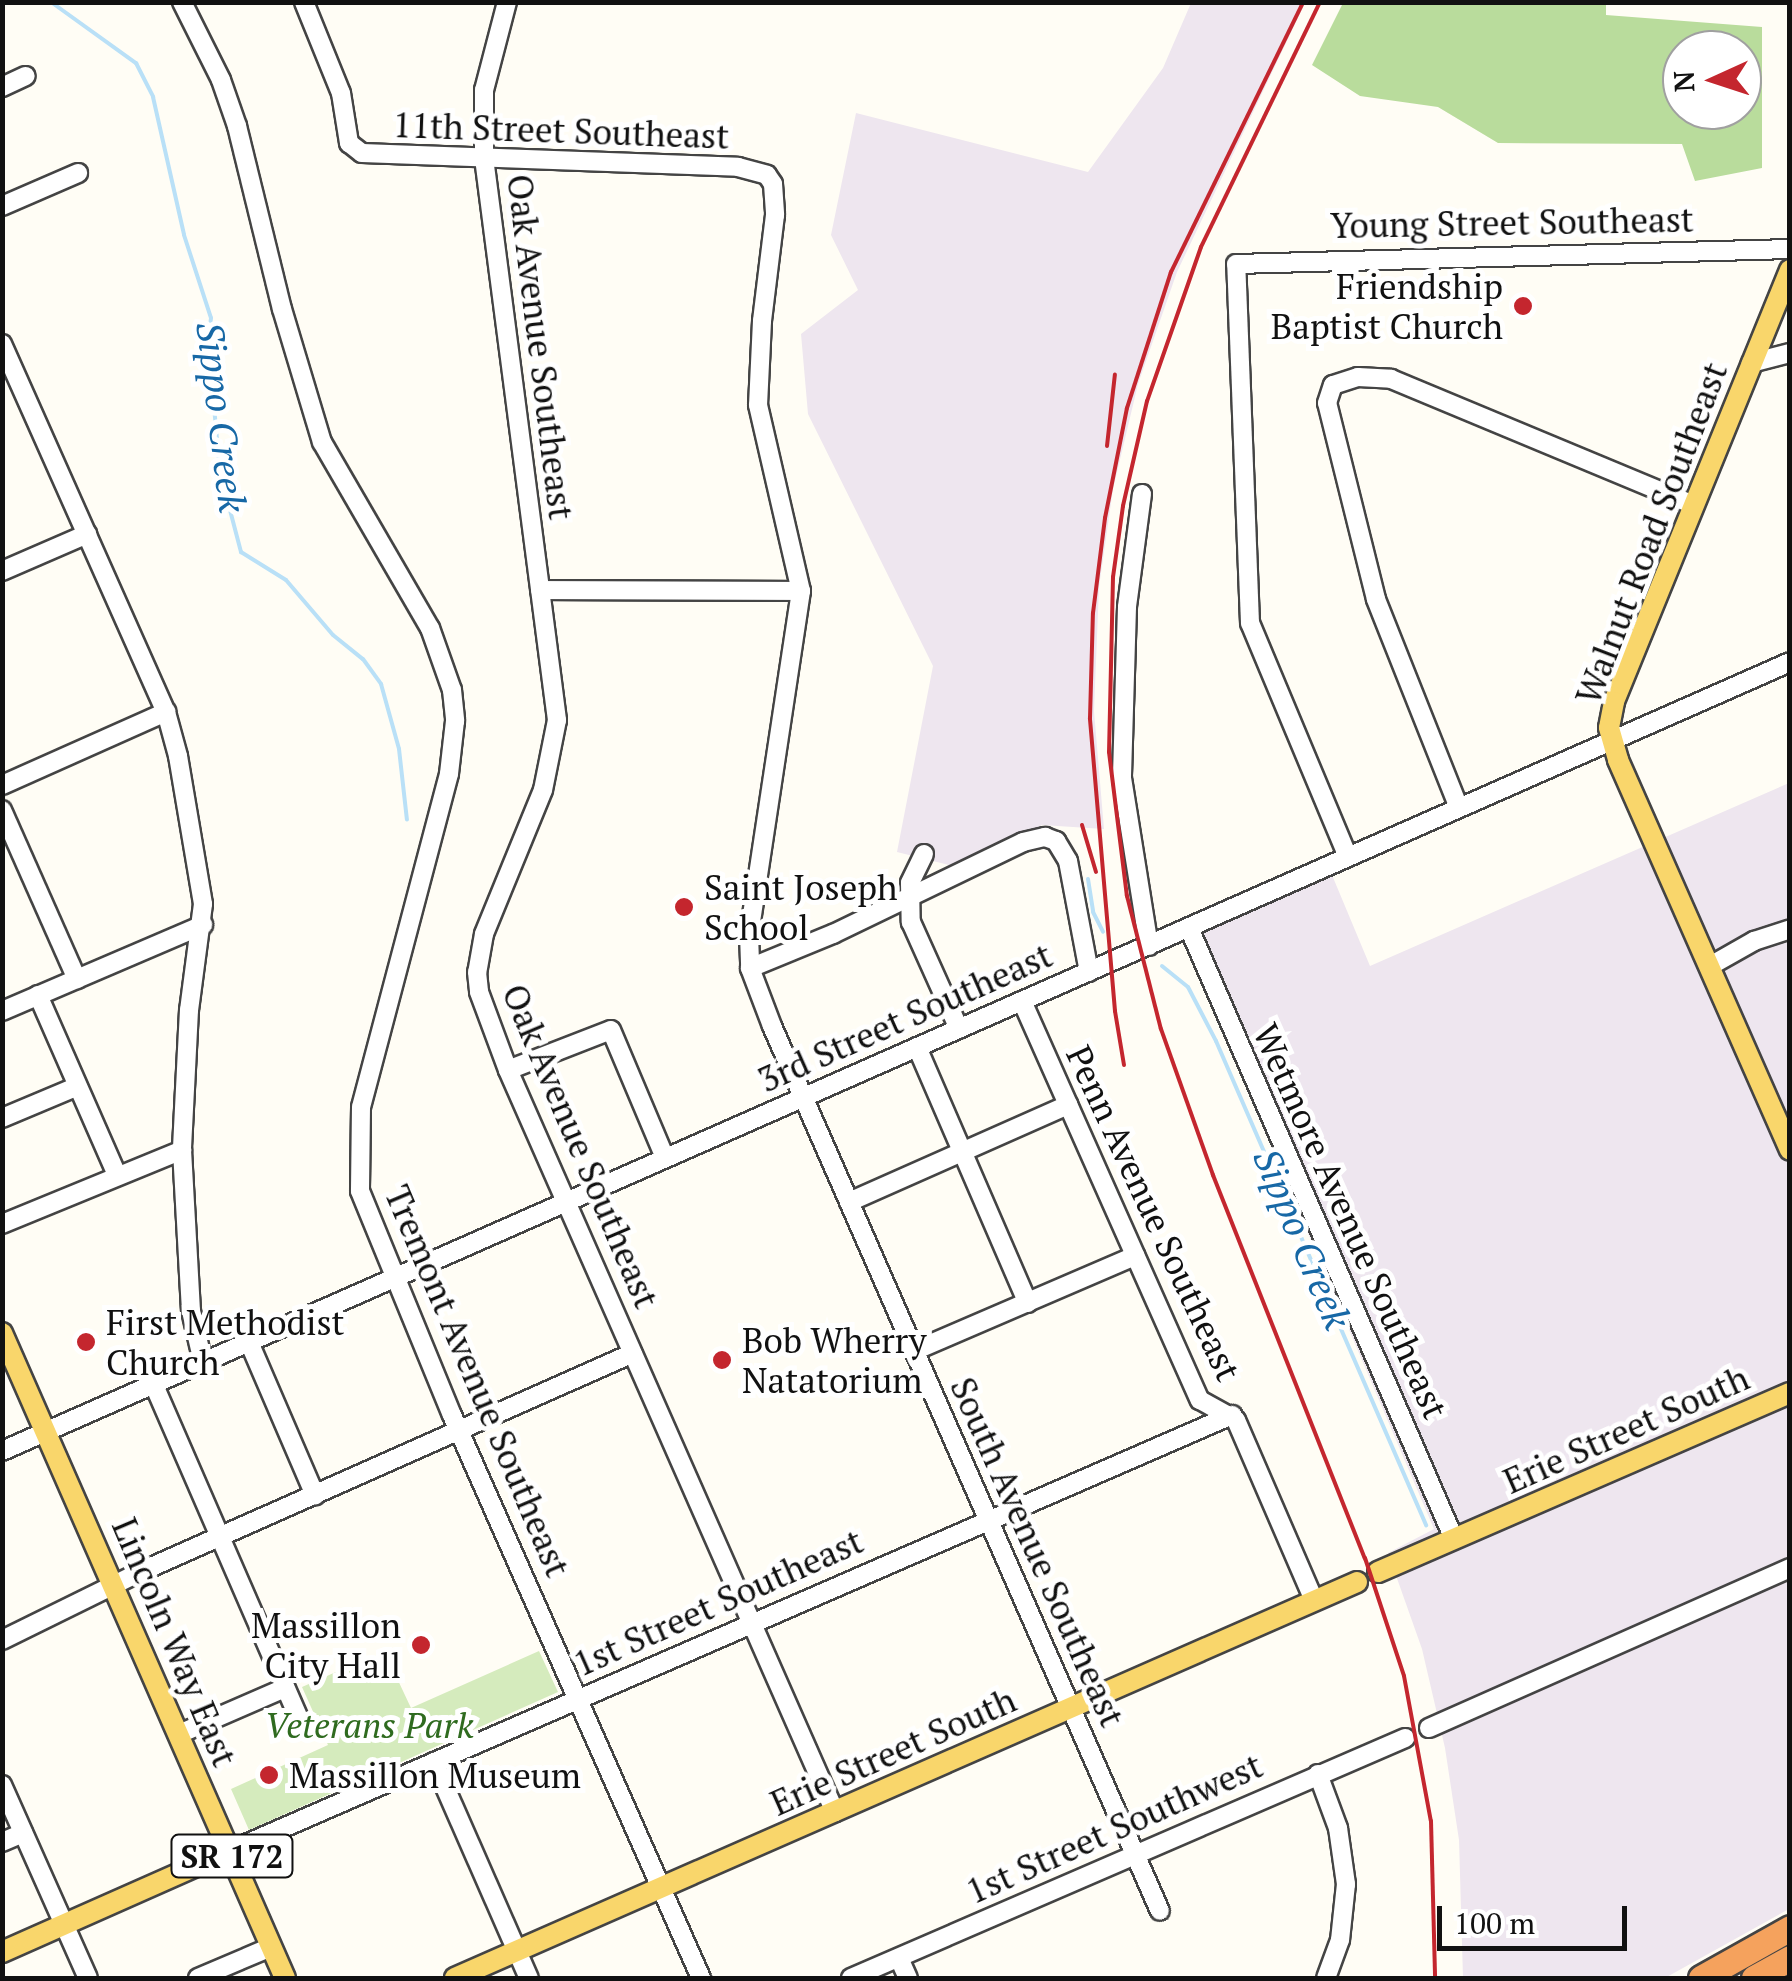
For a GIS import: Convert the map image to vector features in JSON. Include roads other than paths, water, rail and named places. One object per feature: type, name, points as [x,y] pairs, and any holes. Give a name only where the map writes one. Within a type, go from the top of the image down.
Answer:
[{"type":"highway","points":[[1701,1978],[1790,1928]]},
{"type":"highway","points":[[1754,1978],[1790,1958]]},
{"type":"main road","name":"Walnut Road Southeast","points":[[1790,270],[1614,702],[1611,740],[1790,1150]]},
{"type":"main road","name":"Lincoln Way East","points":[[2,1333],[285,1978]]},
{"type":"main road","name":"Erie Street South","points":[[1378,1572],[1790,1392]]},
{"type":"main road","name":"Erie Street South","points":[[455,1978],[1357,1582]]},
{"type":"main road","points":[[2,1952],[230,1852]]},
{"type":"street","name":"Tremont Avenue Southeast","points":[[182,2],[213,63],[237,126],[282,309],[322,442],[430,628],[452,690],[455,720],[449,774],[361,1107],[360,1192],[393,1278],[701,1978]]},
{"type":"street","name":"11th Street Southeast","points":[[304,2],[340,93],[346,134],[353,149],[372,156],[718,166],[768,175]]},
{"type":"street","name":"Oak Avenue Southeast","points":[[506,2],[484,90],[484,158],[556,700],[555,743],[527,834],[484,934],[477,972],[486,1015],[508,1070],[834,1812]]},
{"type":"street","points":[[2,86],[26,76]]},
{"type":"street","points":[[2,206],[78,173]]},
{"type":"street","name":"South Avenue Southeast","points":[[768,175],[776,198],[758,405],[802,591],[749,934],[750,968],[1160,1912]]},
{"type":"street","name":"Young Street Southeast","points":[[1348,857],[1250,624],[1236,264],[1790,249]]},
{"type":"street","points":[[2,344],[166,712],[178,756],[203,925],[190,1010],[182,1150],[191,1310],[203,1362]]},
{"type":"street","points":[[1750,364],[1790,353]]},
{"type":"street","points":[[1459,808],[1376,599],[1328,404],[1329,390],[1336,383],[1372,376],[1420,391],[1694,506]]},
{"type":"street","points":[[1142,494],[1127,607],[1122,778],[1149,946]]},
{"type":"street","points":[[2,572],[86,534]]},
{"type":"street","points":[[540,590],[802,591]]},
{"type":"street","name":"3rd Street Southeast","points":[[2,1451],[1790,662]]},
{"type":"street","points":[[2,785],[166,712]]},
{"type":"street","points":[[2,810],[77,978]]},
{"type":"street","points":[[750,968],[908,899],[1022,842],[1048,838],[1060,846],[1068,860],[1089,972]]},
{"type":"street","points":[[924,854],[908,899],[912,922],[959,1028]]},
{"type":"street","points":[[2,1011],[203,925]]},
{"type":"street","name":"Wetmore Avenue Southeast","points":[[1189,928],[1454,1540]]},
{"type":"street","points":[[1710,966],[1754,941],[1790,930]]},
{"type":"street","points":[[38,995],[117,1175]]},
{"type":"street","name":"Penn Avenue Southeast","points":[[1022,1001],[1200,1400],[1211,1410],[1232,1415],[1314,1600]]},
{"type":"street","points":[[508,1070],[611,1030],[665,1158]]},
{"type":"street","points":[[917,1047],[1028,1303]]},
{"type":"street","points":[[2,1118],[78,1086]]},
{"type":"street","points":[[849,1202],[1068,1105]]},
{"type":"street","points":[[2,1224],[182,1150]]},
{"type":"street","points":[[914,1351],[1134,1256]]},
{"type":"street","points":[[249,1342],[314,1495]]},
{"type":"street","points":[[2,1640],[220,1537],[632,1353]]},
{"type":"street","points":[[154,1384],[303,1728]]},
{"type":"street","name":"1st Street Southeast","points":[[230,1852],[1232,1415]]},
{"type":"street","points":[[1429,1728],[1790,1568]]},
{"type":"street","points":[[179,1734],[286,1688]]},
{"type":"street","name":"1st Street Southwest","points":[[851,1978],[1404,1738]]},
{"type":"street","points":[[434,1762],[529,1978]]},
{"type":"street","points":[[1318,1774],[1338,1828],[1346,1884],[1340,1940],[1326,1978]]},
{"type":"street","points":[[2,1786],[88,1978]]},
{"type":"street","points":[[2,1842],[23,1833]]},
{"type":"street","points":[[198,1978],[271,1947]]},
{"type":"street","points":[[899,1958],[908,1978]]},
{"type":"waterway","name":"Sippo Creek","points":[[51,2],[136,63],[153,97],[184,235],[211,318],[208,342],[220,472],[241,552],[286,580],[333,635],[363,659],[381,684],[399,749],[407,820]]},
{"type":"waterway","name":"Sippo Creek","points":[[1088,879],[1093,912],[1103,932]]},
{"type":"waterway","name":"Sippo Creek","points":[[1162,966],[1188,987],[1216,1041],[1426,1525]]},
{"type":"railway","points":[[1124,1065],[1115,1011],[1090,718],[1093,613],[1105,518],[1127,408],[1171,272],[1303,2]]},
{"type":"railway","points":[[1320,2],[1201,247],[1147,401],[1123,506],[1113,577],[1109,752],[1127,896],[1161,1029],[1213,1175],[1365,1558],[1404,1676],[1431,1821],[1435,1978]]},
{"type":"railway","points":[[1107,446],[1115,374]]},
{"type":"railway","points":[[1082,825],[1096,872]]},
{"type":"place","name":"Friendship Baptist Church","points":[[1523,306]]},
{"type":"place","name":"Saint Joseph School","points":[[684,907]]},
{"type":"place","name":"First Methodist Church","points":[[86,1342]]},
{"type":"place","name":"Bob Wherry Natatorium","points":[[722,1360]]},
{"type":"place","name":"Massillon City Hall","points":[[421,1645]]},
{"type":"place","name":"Massillon Museum","points":[[269,1775]]},
{"type":"park label","name":"Veterans Park","points":[[369,1725]]}]
